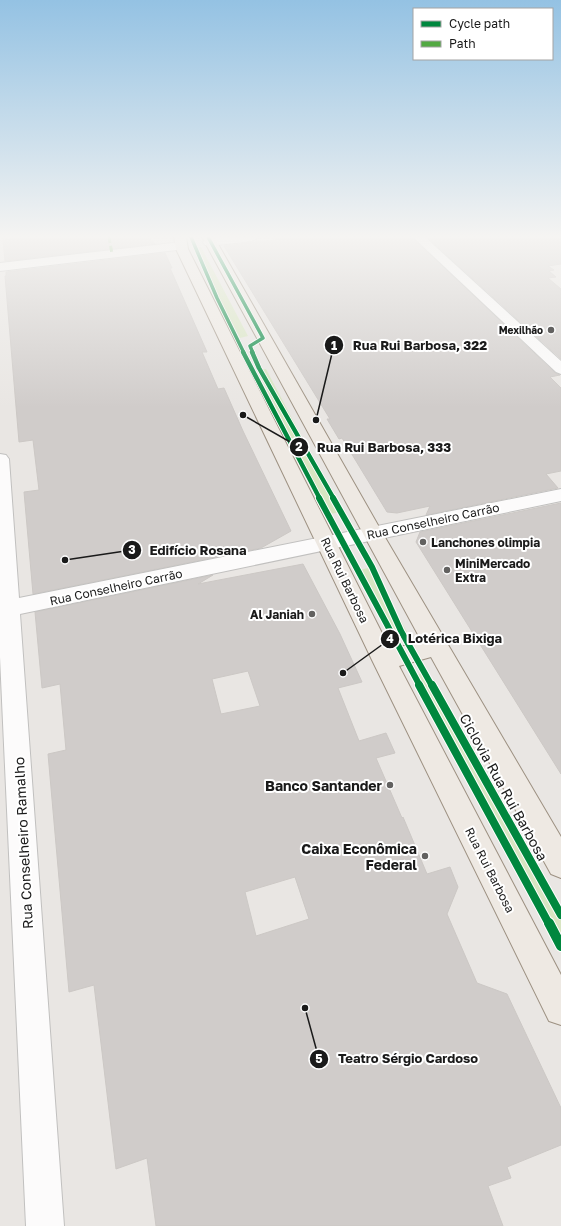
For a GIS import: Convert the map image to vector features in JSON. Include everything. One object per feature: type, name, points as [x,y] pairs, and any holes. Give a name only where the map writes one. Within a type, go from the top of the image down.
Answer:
[{"type":"main road","name":"Rua Rui Barbosa","points":[[205,294],[384,660],[561,1009]]},
{"type":"main road","points":[[239,294],[561,864]]},
{"type":"main road","points":[[230,347],[248,347],[263,338]]},
{"type":"main road","points":[[239,366],[243,362],[254,359],[276,361]]},
{"type":"main road","points":[[384,660],[437,647]]},
{"type":"street","points":[[481,294],[561,369]]},
{"type":"street","name":"Rua Conselheiro Ramalho","points":[[0,459],[4,609],[45,1226]]},
{"type":"street","name":"Rua Conselheiro Carrão","points":[[4,609],[561,495]]},
{"type":"green space","points":[[217,294],[226,294],[248,336],[240,338]]},
{"type":"green space","points":[[266,369],[341,512],[330,514],[257,370]]},
{"type":"green space","points":[[372,567],[407,632],[393,635],[360,570]]},
{"type":"green space","points":[[428,672],[561,914],[561,950],[415,675]]},
{"type":"building","points":[[7,294],[182,294],[207,352],[202,352],[218,389],[224,388],[291,531],[261,548],[33,594],[24,492],[39,490],[33,440],[19,442]]},
{"type":"building","points":[[254,294],[472,294],[555,373],[560,375],[550,377],[561,388],[561,471],[546,474],[558,488],[426,515],[430,506],[397,513],[387,512],[342,438],[339,439],[327,419],[330,419]]},
{"type":"building","points":[[490,294],[561,294],[561,359]]},
{"type":"building","points":[[561,503],[561,774],[416,542],[420,532]]},
{"type":"building","points":[[303,564],[340,634],[362,682],[338,688],[359,741],[386,733],[395,753],[376,758],[427,874],[450,867],[458,887],[447,914],[477,983],[507,994],[561,1108],[561,1145],[507,1167],[511,1178],[488,1186],[503,1226],[156,1226],[147,1158],[116,1169],[94,985],[69,992],[48,754],[66,750],[60,684],[42,688],[35,612],[213,575],[198,584]],"holes":[[[248,671],[260,706],[221,714],[212,679]],[[295,877],[309,919],[256,936],[245,892]]]},
{"type":"cycle path","points":[[215,294],[261,387],[338,534],[561,946]]},
{"type":"cycle path","name":"Ciclovia Rua Rui Barbosa","points":[[239,294],[263,338],[250,346],[259,368],[372,567],[401,631],[561,915]]},
{"type":"place","name":"Mexilhão","points":[[551,330]]},
{"type":"place","name":"Rua Rui Barbosa, 333","points":[[243,415]]},
{"type":"place","name":"Rua Rui Barbosa, 322","points":[[316,420]]},
{"type":"place","name":"Lanchones olimpia","points":[[423,542]]},
{"type":"place","name":"Edifício Rosana","points":[[65,560]]},
{"type":"place","name":"MiniMercado Extra","points":[[447,570]]},
{"type":"place","name":"Al Janiah","points":[[312,614]]},
{"type":"place","name":"Lotérica Bixiga","points":[[343,673]]},
{"type":"place","name":"Banco Santander","points":[[390,785]]},
{"type":"place","name":"Caixa Econômica Federal","points":[[425,856]]},
{"type":"place","name":"Teatro Sérgio Cardoso","points":[[305,1008]]}]
